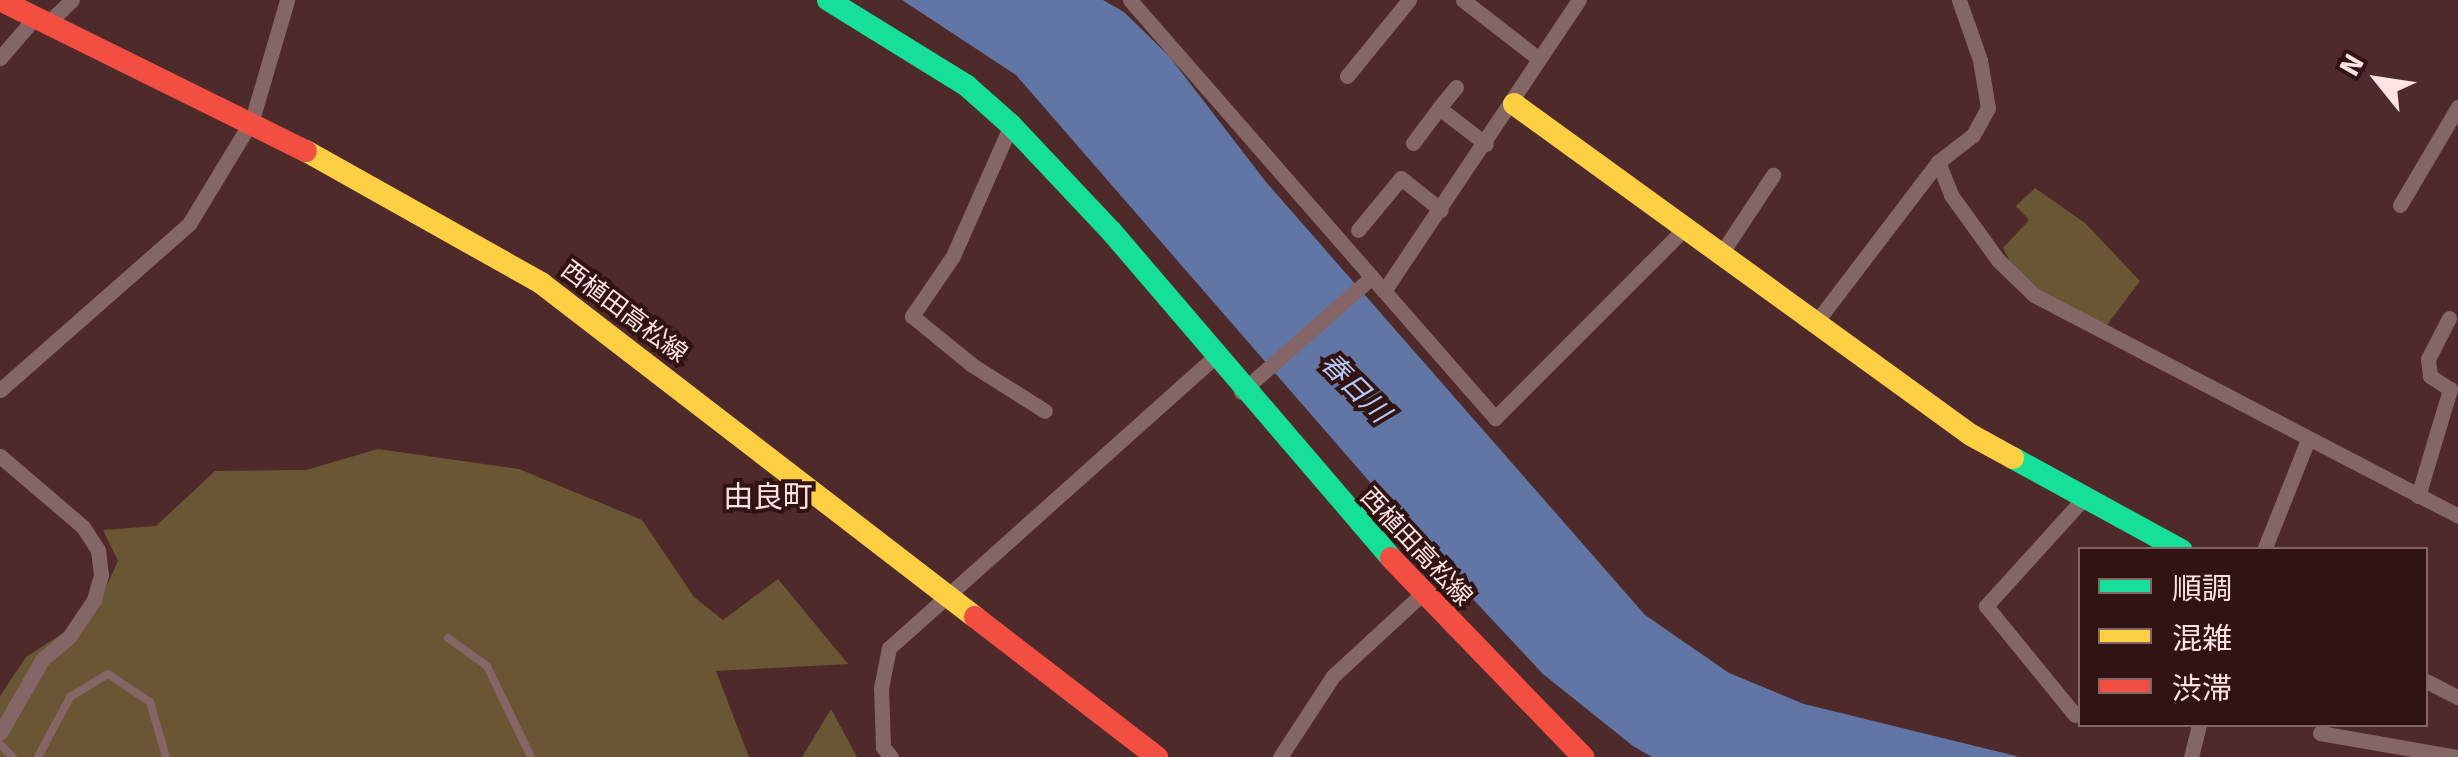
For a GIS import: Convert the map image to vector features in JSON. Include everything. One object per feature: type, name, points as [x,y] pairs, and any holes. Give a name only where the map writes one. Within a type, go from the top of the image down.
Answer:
[{"type":"main road","name":"西植田高松線","points":[[0,0],[44,17],[252,120],[541,283],[1157,757]]},
{"type":"main road","name":"西植田高松線","points":[[828,0],[968,86],[1011,125],[1111,232],[1240,392],[1422,594],[1583,757]]},
{"type":"main road","points":[[1514,104],[1971,435],[2176,547]]},
{"type":"street","points":[[0,58],[44,17],[72,0]]},
{"type":"street","points":[[0,390],[189,224],[252,120],[287,0]]},
{"type":"street","points":[[1347,76],[1408,0]]},
{"type":"street","points":[[1463,0],[1540,60]]},
{"type":"street","points":[[1384,291],[1514,104],[1579,0]]},
{"type":"street","points":[[1818,322],[1938,162],[1973,135],[1988,108],[1980,60],[1959,0]]},
{"type":"street","points":[[1134,1],[1496,418],[1684,228]]},
{"type":"street","points":[[1413,143],[1456,87]]},
{"type":"street","points":[[1439,108],[1486,144]]},
{"type":"street","points":[[2400,204],[2458,108]]},
{"type":"street","points":[[1011,125],[953,256],[912,316],[972,365],[1045,411]]},
{"type":"street","points":[[1938,162],[1951,196],[1998,260],[2034,296],[2307,442],[2418,496],[2456,509]]},
{"type":"street","points":[[1721,254],[1773,176]]},
{"type":"street","points":[[1358,230],[1401,178],[1440,210]]},
{"type":"street","points":[[1240,392],[1372,277]]},
{"type":"street","points":[[2418,496],[2450,389],[2430,376],[2428,359],[2449,318]]},
{"type":"street","points":[[886,754],[881,688],[888,648],[1212,359]]},
{"type":"street","points":[[2265,547],[2307,442]]},
{"type":"street","points":[[0,456],[83,527],[98,550],[101,576],[94,600],[69,638],[42,660],[0,733]]},
{"type":"street","points":[[2075,716],[1986,606],[2085,497]]},
{"type":"street","points":[[1280,757],[1332,676],[1422,594]]},
{"type":"street","points":[[2428,682],[2458,697]]},
{"type":"street","points":[[2191,757],[2199,727]]},
{"type":"street","points":[[2320,733],[2457,757]]},
{"type":"lane","points":[[448,638],[486,666],[530,757]]},
{"type":"lane","points":[[38,757],[70,697],[108,674],[150,702],[166,757]]},
{"type":"lane","points":[[0,744],[13,757]]},
{"type":"shaded area","points":[[2035,188],[2085,223],[2140,281],[2104,329],[2039,292],[2014,269],[2003,248],[2029,220],[2016,206]]},
{"type":"shaded area","points":[[378,449],[519,469],[642,520],[694,597],[723,620],[778,579],[848,664],[716,671],[749,757],[0,757],[0,696],[26,657],[94,613],[118,561],[103,530],[156,526],[215,471],[306,470]]},
{"type":"shaded area","points":[[831,709],[857,757],[802,757]]},
{"type":"water","name":"春日川","points":[[902,0],[1103,0],[1124,12],[1169,56],[1266,182],[1645,615],[1729,673],[1804,704],[2020,757],[1652,757],[1633,746],[1543,674],[1455,580],[1016,75]]},
{"type":"traffic: fast","points":[[828,0],[967,86],[1011,125],[1111,231],[1391,558]]},
{"type":"traffic: fast","points":[[2013,458],[2176,547]]},
{"type":"traffic: slow","points":[[1514,104],[1971,435],[2013,458]]},
{"type":"traffic: slow","points":[[306,151],[541,283],[975,617]]},
{"type":"traffic: jam","points":[[0,0],[306,151]]},
{"type":"traffic: jam","points":[[1391,558],[1583,757]]},
{"type":"traffic: jam","points":[[975,617],[1157,757]]},
{"type":"district","name":"由良町","points":[[768,498]]}]
